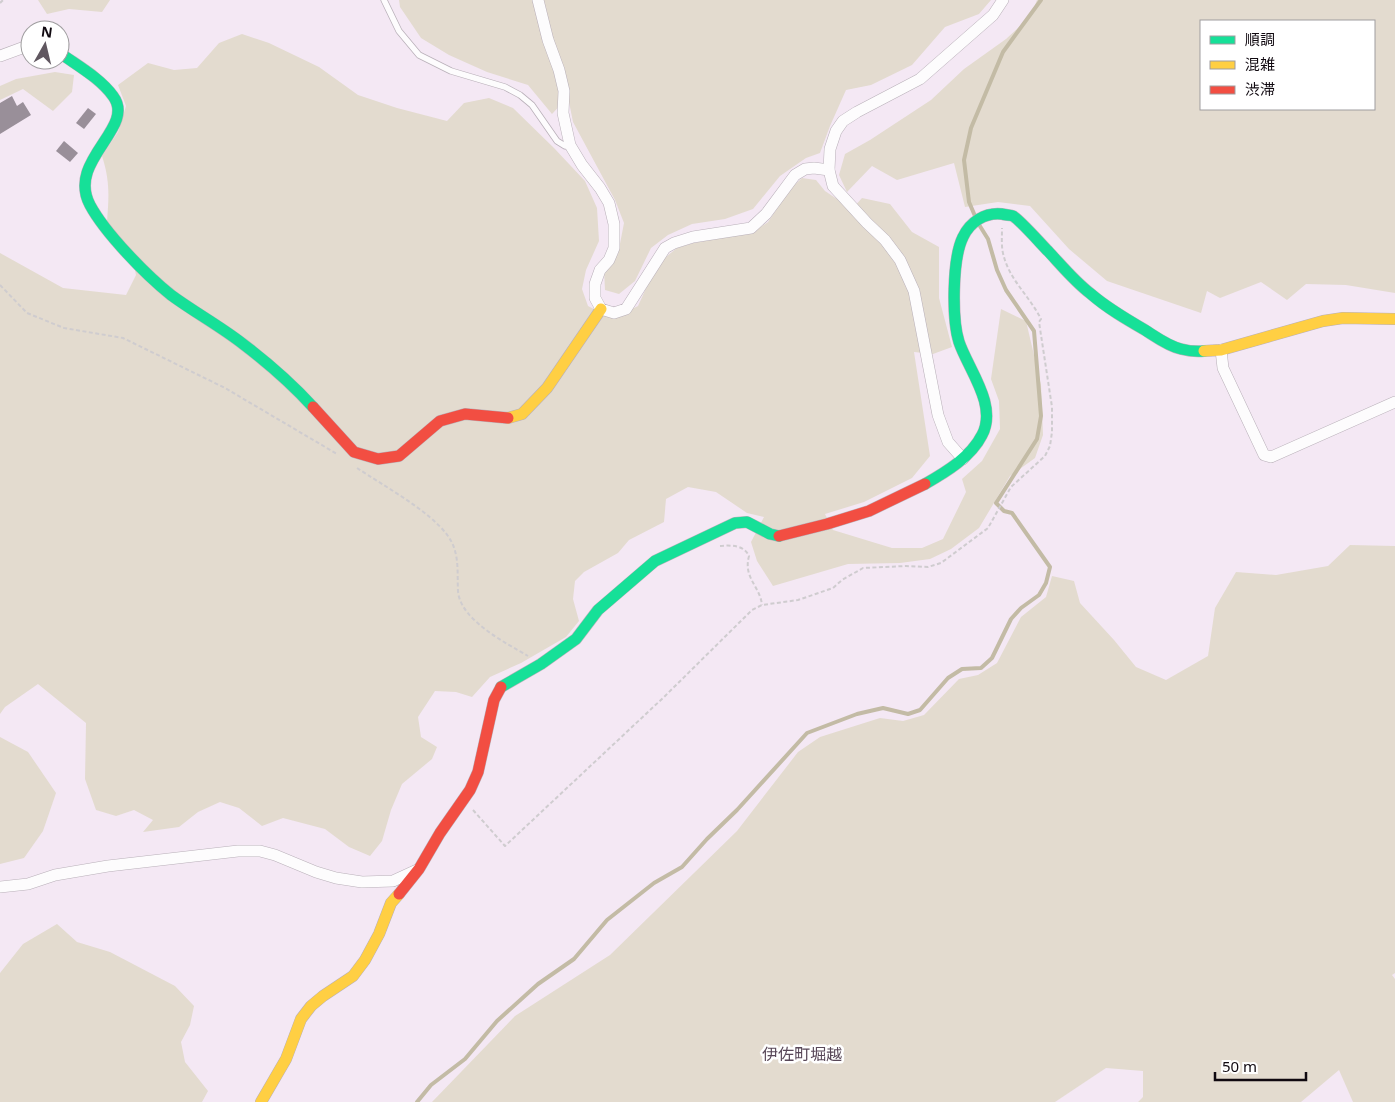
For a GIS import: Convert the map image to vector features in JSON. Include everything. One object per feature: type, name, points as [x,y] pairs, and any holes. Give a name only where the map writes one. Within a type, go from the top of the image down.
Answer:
[{"type":"street","points":[[538,0],[548,40],[560,70],[564,90],[563,113],[570,145],[609,203],[614,224],[614,248],[609,260],[600,270],[594,284],[595,298],[601,309],[614,313],[626,309],[665,248],[693,237],[751,228],[766,214],[795,175],[805,169],[829,170]]},
{"type":"street","points":[[963,459],[948,442],[938,415],[914,291],[900,260],[885,240],[832,186],[829,170],[830,149],[836,131],[843,121],[920,80],[993,15],[1003,0]]},
{"type":"street","points":[[0,56],[20,49]]},
{"type":"street","points":[[70,60],[96,79],[113,96],[119,108],[115,125],[88,168],[84,190],[90,205],[106,229],[134,260],[170,294],[242,343],[294,386],[354,452],[378,459],[399,456],[440,421],[466,414],[510,418],[522,414],[547,388],[601,309]]},
{"type":"street","points":[[261,1102],[286,1059],[301,1019],[311,1006],[323,996],[354,976],[379,934],[391,903],[419,869],[440,833],[462,804],[478,772],[494,700],[502,686],[541,664],[576,640],[608,601],[655,561],[671,552],[735,523],[747,522],[770,534],[781,536],[854,516],[890,502],[938,476],[963,459],[975,446],[983,433],[986,415],[983,391],[958,341],[955,282],[959,246],[964,231],[975,220],[988,214],[1013,216],[1090,294],[1118,314],[1161,340],[1180,349],[1196,352],[1221,350],[1322,321],[1343,318],[1395,319]]},
{"type":"street","points":[[1221,350],[1222,368],[1264,454],[1272,456],[1395,402]]},
{"type":"street","points":[[0,887],[28,884],[55,875],[108,866],[238,851],[260,851],[316,872],[336,878],[362,882],[393,881],[419,869]]},
{"type":"lane","points":[[384,0],[399,31],[419,55],[451,71],[506,87],[520,95],[532,105],[557,141],[565,146],[570,145]]},
{"type":"path","points":[[462,804],[470,808],[505,846],[664,697],[752,610],[762,605],[788,602],[833,588],[842,580],[863,568],[928,567],[941,563],[988,528],[1011,487],[1045,456],[1050,446],[1052,423],[1039,322],[1041,319],[1035,306],[1016,280],[1004,257],[1001,214]]},
{"type":"path","points":[[0,286],[26,313],[64,328],[124,338],[225,388],[337,454]]},
{"type":"path","points":[[352,465],[430,517],[448,536],[457,554],[459,571],[458,593],[465,610],[488,631],[541,664]]},
{"type":"path","points":[[717,546],[739,547],[746,550],[749,556],[747,564],[748,575],[762,599],[762,605]]},
{"type":"shaded area","points":[[38,0],[110,0],[102,12],[69,9],[47,14]]},
{"type":"shaded area","points":[[399,0],[991,0],[979,14],[945,27],[912,65],[871,85],[846,90],[820,153],[806,158],[780,176],[753,209],[725,219],[692,224],[668,235],[651,248],[635,281],[619,294],[605,290],[604,270],[618,254],[624,223],[615,200],[573,122],[568,97],[552,114],[528,85],[487,72],[449,55],[421,38],[400,7]]},
{"type":"shaded area","points":[[1037,0],[1395,0],[1395,293],[1346,285],[1306,284],[1287,300],[1261,282],[1220,298],[1207,291],[1201,313],[1107,281],[1069,249],[1030,206],[998,202],[965,207],[954,163],[897,180],[872,166],[847,192],[839,175],[845,154],[931,100],[964,69],[1006,39],[1031,16]]},
{"type":"shaded area","points":[[242,34],[269,43],[319,67],[358,95],[397,108],[447,121],[464,103],[489,98],[513,108],[585,181],[597,208],[599,241],[586,270],[582,289],[588,306],[605,315],[620,315],[638,306],[657,264],[677,248],[693,243],[751,233],[768,222],[790,189],[802,178],[816,180],[825,191],[852,209],[862,198],[890,204],[912,232],[939,247],[939,298],[952,347],[933,354],[914,352],[930,456],[912,478],[864,502],[825,514],[833,530],[892,548],[922,548],[943,539],[966,492],[962,479],[982,461],[1000,429],[999,401],[991,379],[1001,309],[1026,321],[1041,385],[1043,435],[1035,458],[1010,476],[979,528],[951,549],[930,559],[900,563],[848,564],[773,586],[757,561],[751,542],[764,517],[747,513],[716,492],[688,487],[666,499],[664,522],[629,540],[618,553],[584,572],[575,581],[573,599],[579,621],[566,637],[521,663],[490,677],[472,697],[456,692],[435,691],[418,717],[421,737],[437,747],[432,759],[402,784],[391,810],[382,841],[370,856],[349,847],[325,829],[283,818],[262,826],[239,808],[220,802],[198,812],[179,827],[143,832],[153,820],[134,810],[116,816],[96,810],[85,779],[86,723],[38,684],[5,707],[0,714],[0,253],[63,288],[126,295],[136,275],[131,252],[107,222],[108,189],[102,156],[118,132],[126,106],[118,85],[148,63],[174,70],[197,68],[219,43]]},
{"type":"shaded area","points":[[55,72],[74,75],[72,92],[53,111],[23,89],[0,100],[0,86],[16,79]]},
{"type":"shaded area","points":[[1350,545],[1395,546],[1395,973],[1392,975],[1395,979],[1395,1102],[1353,1102],[1339,1070],[1301,1102],[1138,1102],[1143,1097],[1143,1071],[1106,1068],[1055,1102],[432,1102],[515,1016],[610,955],[737,831],[798,752],[820,737],[880,718],[903,721],[924,715],[959,679],[978,675],[997,663],[1021,617],[1046,597],[1052,576],[1074,581],[1080,603],[1136,667],[1166,680],[1208,656],[1215,608],[1236,572],[1276,575],[1328,566]]},
{"type":"shaded area","points":[[0,737],[28,752],[56,793],[43,831],[24,858],[0,864]]},
{"type":"shaded area","points":[[57,924],[77,942],[110,952],[175,986],[194,1006],[190,1025],[181,1042],[185,1062],[208,1091],[202,1102],[0,1102],[0,973],[23,944]]},
{"type":"building","points":[[12,96],[17,106],[23,102],[31,115],[0,134],[0,103]]},
{"type":"building","points":[[88,108],[96,114],[84,129],[76,123]]},
{"type":"building","points":[[64,141],[78,153],[70,162],[56,151]]},
{"type":"waterway","points":[[975,216],[969,202],[964,160],[971,128],[1003,52],[1041,0]]},
{"type":"waterway","points":[[417,1102],[431,1085],[465,1059],[497,1021],[538,984],[574,959],[607,920],[654,883],[682,867],[807,733],[857,714],[883,708],[908,714],[920,710],[948,678],[962,669],[981,668],[992,658],[1011,619],[1021,608],[1039,595],[1046,583],[1050,567],[1012,513],[1004,511],[996,503],[1037,439],[1041,416],[1034,331],[1006,290],[997,270],[988,239],[978,223]]},
{"type":"traffic: fast","points":[[70,60],[102,84],[113,96],[118,108],[116,120],[110,133],[93,159],[87,173],[85,189],[90,205],[105,228],[138,265],[161,287],[252,351],[271,366],[313,407]]},
{"type":"traffic: fast","points":[[925,484],[965,457],[982,435],[986,423],[986,412],[980,387],[959,342],[954,305],[955,274],[959,247],[970,227],[984,216],[996,214],[1013,216],[1074,279],[1104,304],[1171,346],[1190,351],[1204,351]]},
{"type":"traffic: fast","points":[[501,687],[541,664],[576,639],[598,610],[655,561],[735,523],[747,522],[770,534],[779,536]]},
{"type":"traffic: slow","points":[[508,418],[522,414],[547,388],[601,309]]},
{"type":"traffic: slow","points":[[1204,351],[1221,350],[1323,321],[1343,318],[1395,319]]},
{"type":"traffic: slow","points":[[261,1102],[286,1059],[301,1019],[311,1006],[323,996],[353,976],[365,960],[379,934],[391,903],[399,894]]},
{"type":"traffic: jam","points":[[313,407],[354,452],[378,459],[399,456],[440,421],[465,414],[508,418]]},
{"type":"traffic: jam","points":[[779,536],[869,511],[925,484]]},
{"type":"traffic: jam","points":[[399,894],[419,869],[440,833],[470,790],[478,772],[494,700],[501,687]]},
{"type":"district","name":"伊佐町堀越","points":[[802,1054]]}]
